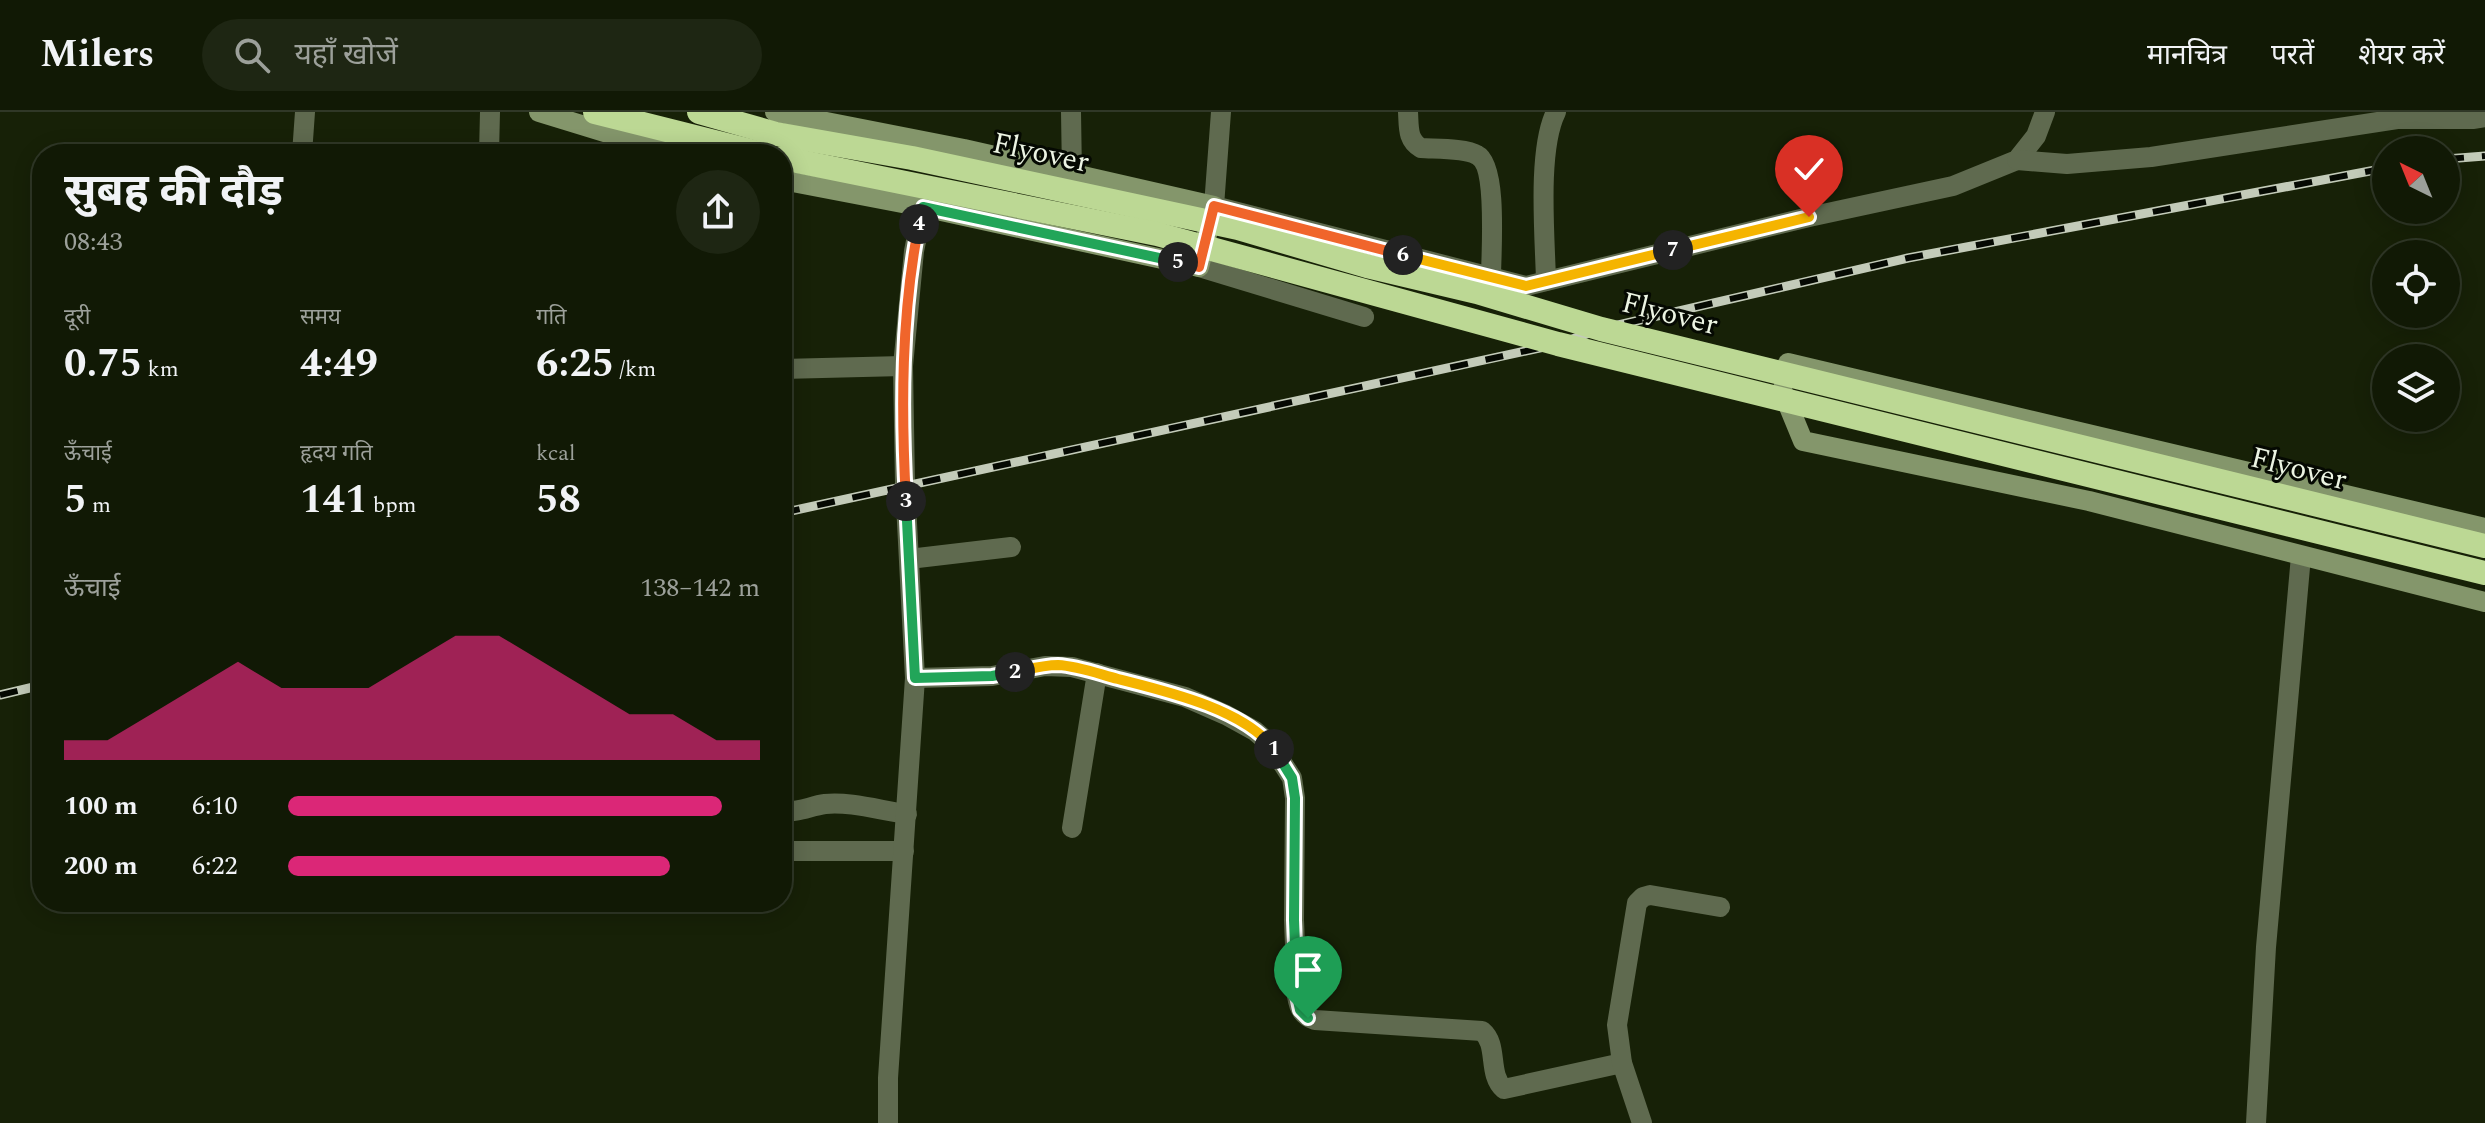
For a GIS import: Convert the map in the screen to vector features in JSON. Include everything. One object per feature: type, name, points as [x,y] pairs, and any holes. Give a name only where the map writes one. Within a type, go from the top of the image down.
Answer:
[{"type":"highway","points":[[595,112],[723,144]]},
{"type":"highway","name":"Flyover","points":[[699,112],[776,134],[912,158],[1238,228],[1367,266],[1477,292],[1601,329],[2485,546]]},
{"type":"highway","name":"Flyover","points":[[792,160],[1157,234],[1558,344],[2485,573]]},
{"type":"street","points":[[303,144],[305,112]]},
{"type":"street","points":[[489,144],[490,112]]},
{"type":"street","points":[[539,112],[643,144]]},
{"type":"street","points":[[775,112],[964,149],[1214,206],[1526,286],[1809,217],[1953,186],[2017,160],[2067,164],[2151,157],[2397,119],[2485,117]]},
{"type":"street","points":[[1071,112],[1072,174]]},
{"type":"street","points":[[1199,267],[1214,206],[1221,112]]},
{"type":"street","points":[[1408,112],[1410,135],[1416,145],[1475,153],[1486,163],[1491,205],[1491,277]]},
{"type":"street","points":[[1546,281],[1545,187],[1549,130],[1556,112]]},
{"type":"street","points":[[2017,160],[2036,136],[2045,112]]},
{"type":"street","points":[[792,182],[1199,267],[1364,317]]},
{"type":"street","points":[[888,1123],[888,1078],[915,678],[903,366],[914,251],[923,207]]},
{"type":"street","points":[[2485,528],[1769,358],[1803,441],[2089,501],[2485,602]]},
{"type":"street","points":[[792,369],[903,366]]},
{"type":"street","points":[[909,559],[1011,547]]},
{"type":"street","points":[[2256,1123],[2266,947],[2301,556]]},
{"type":"street","points":[[915,678],[992,676],[1058,665],[1185,697],[1226,715],[1255,731],[1270,744],[1292,778],[1295,798],[1297,996],[1300,1010],[1308,1018],[1482,1031],[1489,1038],[1497,1080],[1504,1089],[1622,1063]]},
{"type":"street","points":[[1072,828],[1097,673]]},
{"type":"street","points":[[792,812],[835,804],[907,814]]},
{"type":"street","points":[[792,851],[904,851]]},
{"type":"street","points":[[1642,1123],[1622,1063],[1617,1025],[1637,903],[1650,895],[1720,907]]},
{"type":"railway","points":[[2460,158],[2485,156]]},
{"type":"railway","points":[[792,511],[1558,344],[1601,329],[1908,258],[2372,171]]},
{"type":"railway","points":[[0,695],[32,687]]},
{"type":"route","points":[[1308,1018],[1300,1010],[1297,996],[1295,798],[1292,778],[1270,744],[1255,731],[1185,697],[1072,667],[1045,666],[992,676],[915,678],[905,484],[903,366],[914,251],[923,207],[1199,267],[1214,206],[1526,286],[1809,217]]}]
